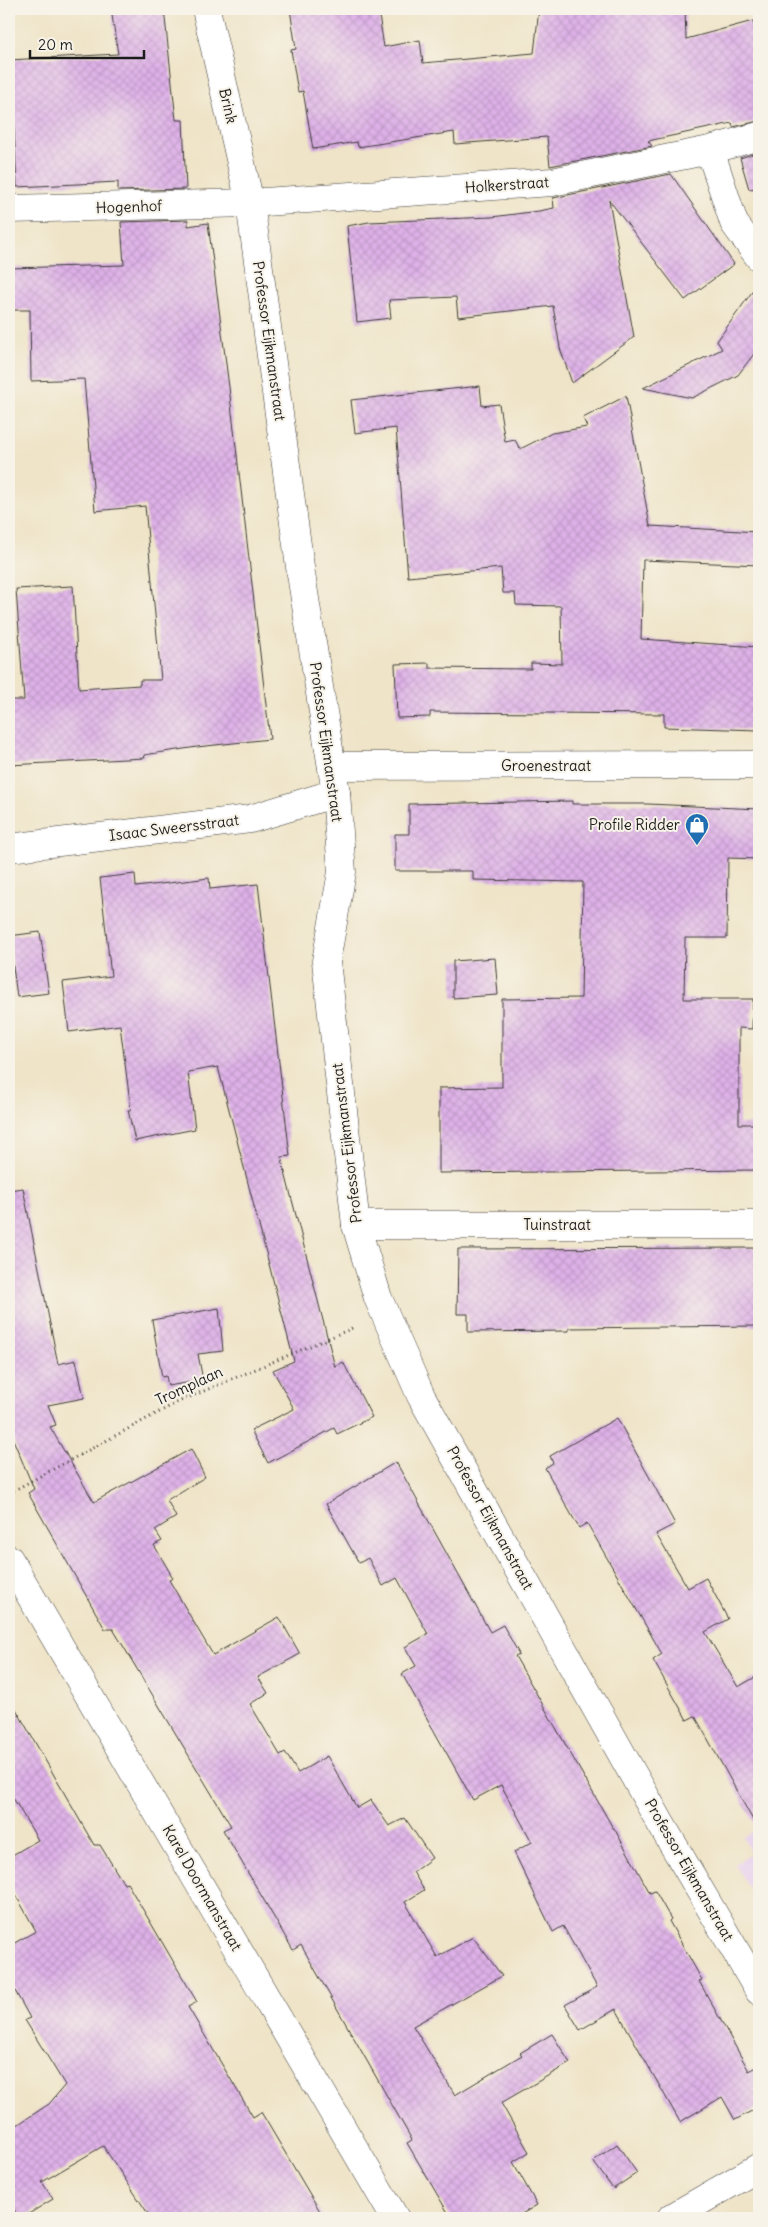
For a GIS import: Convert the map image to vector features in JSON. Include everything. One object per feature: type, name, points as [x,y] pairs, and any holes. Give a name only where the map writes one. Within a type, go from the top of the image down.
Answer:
[{"type":"street","name":"Brink","points":[[206,9],[250,203]]},
{"type":"street","name":"Holkerstraat","points":[[250,203],[552,182],[710,150],[759,136]]},
{"type":"street","points":[[710,150],[734,223],[759,257]]},
{"type":"street","name":"Hogenhof","points":[[9,209],[250,203]]},
{"type":"street","name":"Professor Eijkmanstraat","points":[[250,203],[301,574],[336,793],[342,872],[326,960],[356,1225],[378,1298],[422,1396],[661,1824],[759,1991]]},
{"type":"street","name":"Groenestraat","points":[[332,766],[759,765]]},
{"type":"street","name":"Isaac Sweersstraat","points":[[9,848],[250,819],[336,793]]},
{"type":"street","name":"Tuinstraat","points":[[356,1225],[759,1225]]},
{"type":"street","name":"Karel Doormanstraat","points":[[9,1559],[396,2218]]},
{"type":"street","points":[[671,2218],[759,2167]]},
{"type":"path","name":"Tromplaan","points":[[9,1492],[178,1402],[385,1314]]},
{"type":"shaded area","points":[[759,1828],[759,1906],[735,1864],[752,1854],[743,1837]]},
{"type":"building","points":[[111,9],[164,9],[176,120],[183,120],[186,189],[118,191],[118,182],[17,187],[12,90],[9,90],[9,60],[118,54]]},
{"type":"building","points":[[290,9],[378,9],[384,47],[420,40],[423,63],[534,53],[539,9],[685,9],[686,39],[753,21],[759,46],[759,121],[733,127],[732,123],[648,141],[652,146],[550,166],[547,137],[455,144],[454,132],[358,147],[357,142],[313,149],[303,91],[298,92],[291,50],[296,49]]},
{"type":"building","points":[[759,152],[759,188],[749,189],[740,158]]},
{"type":"building","points":[[671,174],[734,264],[685,300],[609,200],[634,337],[572,383],[560,348],[553,306],[458,317],[456,297],[389,300],[391,318],[357,322],[347,226],[369,222],[492,217],[539,211],[554,208],[553,198]]},
{"type":"building","points":[[188,220],[188,226],[208,223],[270,739],[144,755],[145,758],[9,765],[9,700],[24,700],[16,589],[73,586],[79,689],[140,685],[140,680],[161,680],[145,506],[95,511],[84,379],[31,381],[30,310],[9,310],[9,268],[124,265],[121,222]]},
{"type":"building","points":[[759,282],[759,347],[738,375],[692,398],[643,388],[722,349],[717,341]]},
{"type":"building","points":[[480,386],[482,406],[499,404],[505,442],[515,440],[520,449],[552,433],[587,427],[583,418],[626,396],[650,526],[759,532],[759,565],[643,560],[641,639],[759,647],[759,730],[664,727],[664,714],[430,712],[430,717],[397,718],[395,664],[429,663],[429,668],[531,669],[531,663],[562,664],[561,606],[516,605],[515,593],[503,593],[501,568],[408,577],[396,428],[355,433],[351,400]]},
{"type":"building","points":[[572,801],[572,804],[648,804],[759,809],[759,859],[728,858],[727,938],[685,938],[684,999],[753,999],[752,1029],[739,1028],[739,1124],[759,1124],[759,1170],[439,1173],[439,1088],[502,1087],[502,999],[581,998],[583,882],[473,880],[473,871],[395,871],[395,834],[409,834],[409,804]]},
{"type":"building","points":[[135,874],[136,887],[209,878],[210,889],[258,884],[290,1156],[281,1157],[335,1367],[343,1362],[372,1417],[337,1434],[334,1428],[268,1463],[251,1430],[294,1409],[273,1370],[294,1361],[218,1067],[188,1072],[195,1129],[135,1141],[128,1110],[131,1110],[120,1025],[69,1032],[63,982],[111,976],[100,878]]},
{"type":"building","points":[[40,932],[49,993],[17,997],[9,936]]},
{"type":"building","points":[[495,958],[498,995],[453,998],[453,961]]},
{"type":"building","points":[[23,1188],[58,1364],[76,1360],[84,1398],[48,1405],[56,1425],[50,1427],[94,1502],[191,1449],[205,1477],[167,1500],[176,1517],[155,1530],[162,1541],[154,1545],[173,1578],[169,1580],[213,1655],[279,1617],[300,1654],[258,1677],[268,1693],[250,1704],[280,1755],[285,1752],[298,1773],[327,1756],[357,1808],[371,1800],[389,1826],[405,1818],[432,1858],[413,1872],[424,1890],[405,1902],[437,1957],[473,1937],[502,1976],[413,2026],[455,2095],[522,2055],[520,2053],[552,2034],[570,2063],[501,2103],[529,2152],[513,2162],[537,2205],[515,2218],[451,2218],[407,2143],[412,2140],[301,1945],[293,1950],[223,1830],[231,1826],[113,1629],[105,1629],[28,1493],[34,1489],[9,1430],[9,1190]]},
{"type":"building","points":[[759,1248],[759,1326],[569,1328],[569,1331],[468,1332],[468,1314],[457,1314],[458,1249]]},
{"type":"building","points":[[219,1308],[223,1351],[198,1354],[203,1380],[168,1386],[166,1376],[162,1377],[152,1320]]},
{"type":"building","points":[[617,1418],[675,1524],[656,1534],[688,1588],[706,1578],[728,1619],[705,1632],[738,1687],[759,1675],[759,1831],[695,1716],[687,1720],[653,1660],[662,1654],[587,1523],[579,1528],[545,1468],[553,1463],[550,1456]]},
{"type":"building","points":[[396,1462],[490,1632],[503,1625],[519,1654],[515,1656],[650,1893],[655,1891],[671,1919],[669,1921],[702,1980],[699,1981],[749,2071],[759,2066],[759,2107],[735,2120],[722,2097],[680,2122],[616,2009],[580,2030],[565,2005],[597,1987],[563,1926],[553,1932],[514,1852],[532,1842],[501,1785],[473,1800],[402,1674],[416,1666],[405,1647],[428,1634],[397,1578],[383,1586],[368,1558],[359,1563],[326,1504]]},
{"type":"building","points":[[9,1697],[94,1845],[100,1845],[124,1884],[127,1883],[197,2002],[188,2007],[253,2117],[261,2112],[324,2218],[151,2218],[103,2146],[42,2182],[53,2199],[19,2218],[9,2201],[9,2126],[11,2129],[49,2104],[65,2085],[25,2020],[30,2018],[9,1980],[9,1946],[36,1931],[9,1883],[9,1857],[38,1840],[9,1791]]},
{"type":"building","points":[[617,2144],[637,2173],[613,2189],[593,2161]]},
{"type":"place","name":"Profile Ridder","points":[[697,846]]}]
